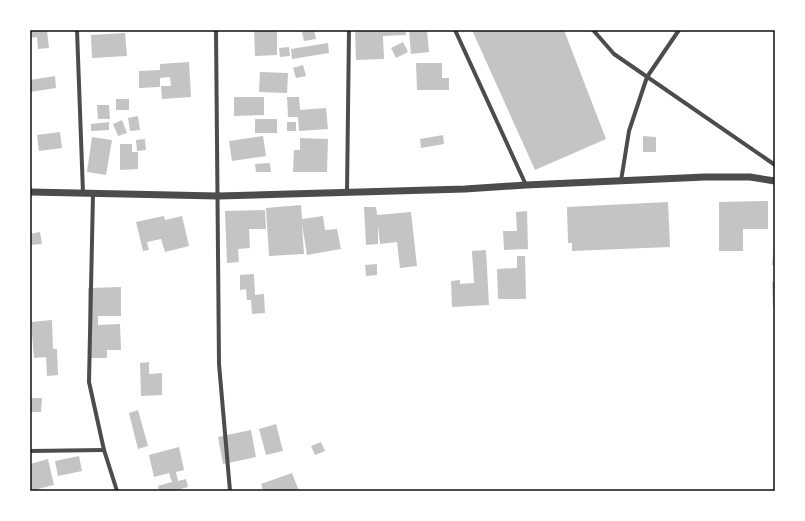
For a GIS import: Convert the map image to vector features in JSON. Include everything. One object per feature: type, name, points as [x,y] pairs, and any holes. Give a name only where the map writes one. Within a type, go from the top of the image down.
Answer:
[{"type":"street","points":[[77,30],[83,193]]},
{"type":"street","points":[[216,30],[219,364],[230,491]]},
{"type":"street","points":[[347,192],[349,30]]},
{"type":"street","points":[[455,30],[526,185]]},
{"type":"street","points":[[593,30],[614,54],[775,165]]},
{"type":"street","points":[[621,181],[629,131],[647,77],[679,30]]},
{"type":"street","points":[[30,192],[218,196],[465,189],[705,177],[750,177],[775,181]]},
{"type":"street","points":[[93,194],[89,382],[104,450],[117,491]]},
{"type":"street","points":[[30,451],[104,450]]},
{"type":"building","points":[[30,30],[47,30],[49,48],[38,49],[37,37],[30,38]]},
{"type":"building","points":[[254,30],[277,30],[277,55],[255,56]]},
{"type":"building","points":[[314,30],[316,39],[304,41],[302,32]]},
{"type":"building","points":[[355,30],[406,30],[406,35],[383,36],[384,59],[356,60]]},
{"type":"building","points":[[409,30],[427,30],[429,52],[411,54]]},
{"type":"building","points":[[472,30],[564,30],[606,139],[535,170]]},
{"type":"building","points":[[125,33],[127,56],[92,58],[91,35]]},
{"type":"building","points":[[403,42],[408,52],[396,58],[391,48]]},
{"type":"building","points":[[328,43],[329,53],[292,59],[291,49]]},
{"type":"building","points":[[289,47],[290,56],[280,57],[279,48]]},
{"type":"building","points":[[189,62],[191,97],[162,99],[161,86],[171,86],[170,77],[160,78],[160,87],[139,88],[139,71],[160,70],[160,64]]},
{"type":"building","points":[[416,63],[442,63],[442,78],[449,78],[449,90],[417,90]]},
{"type":"building","points":[[303,65],[306,76],[296,78],[293,68]]},
{"type":"building","points":[[260,72],[288,73],[287,93],[259,92]]},
{"type":"building","points":[[55,76],[56,88],[30,92],[30,80]]},
{"type":"building","points":[[234,97],[264,97],[264,115],[234,116]]},
{"type":"building","points":[[287,97],[299,97],[300,110],[326,108],[328,129],[299,131],[298,117],[288,117]]},
{"type":"building","points":[[116,99],[129,99],[129,110],[116,110]]},
{"type":"building","points":[[97,105],[109,105],[110,119],[98,119]]},
{"type":"building","points":[[138,116],[140,130],[130,131],[128,118]]},
{"type":"building","points":[[255,119],[277,119],[277,133],[255,133]]},
{"type":"building","points":[[122,120],[127,133],[118,136],[113,124]]},
{"type":"building","points":[[109,122],[109,130],[91,131],[91,124]]},
{"type":"building","points":[[287,122],[296,122],[296,131],[287,131]]},
{"type":"building","points":[[60,132],[62,148],[39,151],[37,135]]},
{"type":"building","points":[[443,135],[444,144],[421,148],[420,139]]},
{"type":"building","points":[[263,136],[266,156],[232,161],[229,141]]},
{"type":"building","points":[[643,136],[656,137],[656,152],[643,152]]},
{"type":"building","points":[[92,137],[112,140],[106,175],[87,172]]},
{"type":"building","points":[[300,138],[328,139],[327,172],[293,172],[294,150],[300,150]]},
{"type":"building","points":[[145,139],[146,150],[137,151],[136,140]]},
{"type":"building","points":[[120,144],[132,144],[132,152],[138,152],[138,169],[120,170]]},
{"type":"building","points":[[270,163],[271,172],[256,172],[255,164]]},
{"type":"building","points":[[768,201],[768,229],[743,229],[743,251],[719,251],[719,202]]},
{"type":"building","points":[[668,202],[670,247],[572,251],[572,243],[568,243],[567,207]]},
{"type":"building","points":[[301,205],[302,219],[323,216],[325,230],[337,229],[341,249],[307,255],[302,224],[304,254],[269,256],[266,208]]},
{"type":"building","points":[[364,207],[376,207],[377,215],[411,212],[417,266],[400,268],[397,242],[380,244],[378,225],[378,244],[366,245]]},
{"type":"building","points":[[265,210],[266,229],[249,229],[250,248],[238,249],[239,262],[227,263],[225,211]]},
{"type":"building","points":[[527,211],[528,249],[504,250],[503,231],[517,231],[516,212]]},
{"type":"building","points":[[164,216],[165,220],[182,216],[189,246],[165,252],[161,239],[147,242],[149,250],[143,251],[136,222]]},
{"type":"building","points":[[40,232],[42,244],[31,245],[30,234]]},
{"type":"building","points":[[774,247],[775,265],[772,265]]},
{"type":"building","points":[[486,250],[489,305],[452,307],[451,281],[460,280],[460,284],[474,283],[472,251]]},
{"type":"building","points":[[517,256],[525,256],[526,299],[498,299],[497,269],[517,268]]},
{"type":"building","points":[[377,264],[377,275],[366,276],[365,265]]},
{"type":"building","points":[[254,274],[255,295],[264,294],[265,313],[252,314],[251,300],[247,300],[246,289],[240,290],[240,275]]},
{"type":"building","points":[[772,282],[775,282],[775,307],[773,307]]},
{"type":"building","points":[[121,287],[121,316],[98,316],[98,325],[120,324],[121,350],[107,350],[107,358],[89,358],[88,288]]},
{"type":"building","points":[[52,320],[53,349],[57,349],[58,375],[47,376],[46,357],[34,358],[31,322]]},
{"type":"building","points":[[149,362],[149,374],[162,373],[162,395],[141,396],[140,363]]},
{"type":"building","points":[[30,398],[42,398],[41,412],[30,412]]},
{"type":"building","points":[[138,410],[148,446],[138,449],[129,413]]},
{"type":"building","points":[[276,424],[283,451],[266,455],[259,429]]},
{"type":"building","points":[[251,430],[256,457],[223,464],[218,437]]},
{"type":"building","points":[[321,442],[325,451],[315,455],[311,446]]},
{"type":"building","points":[[179,447],[184,470],[176,472],[178,481],[186,479],[188,487],[173,491],[159,491],[158,486],[172,482],[169,473],[154,477],[149,455]]},
{"type":"building","points":[[79,456],[82,471],[58,476],[55,461]]},
{"type":"building","points":[[48,459],[54,485],[38,489],[38,491],[30,491],[30,464]]},
{"type":"building","points":[[292,473],[299,491],[263,491],[261,484]]}]
